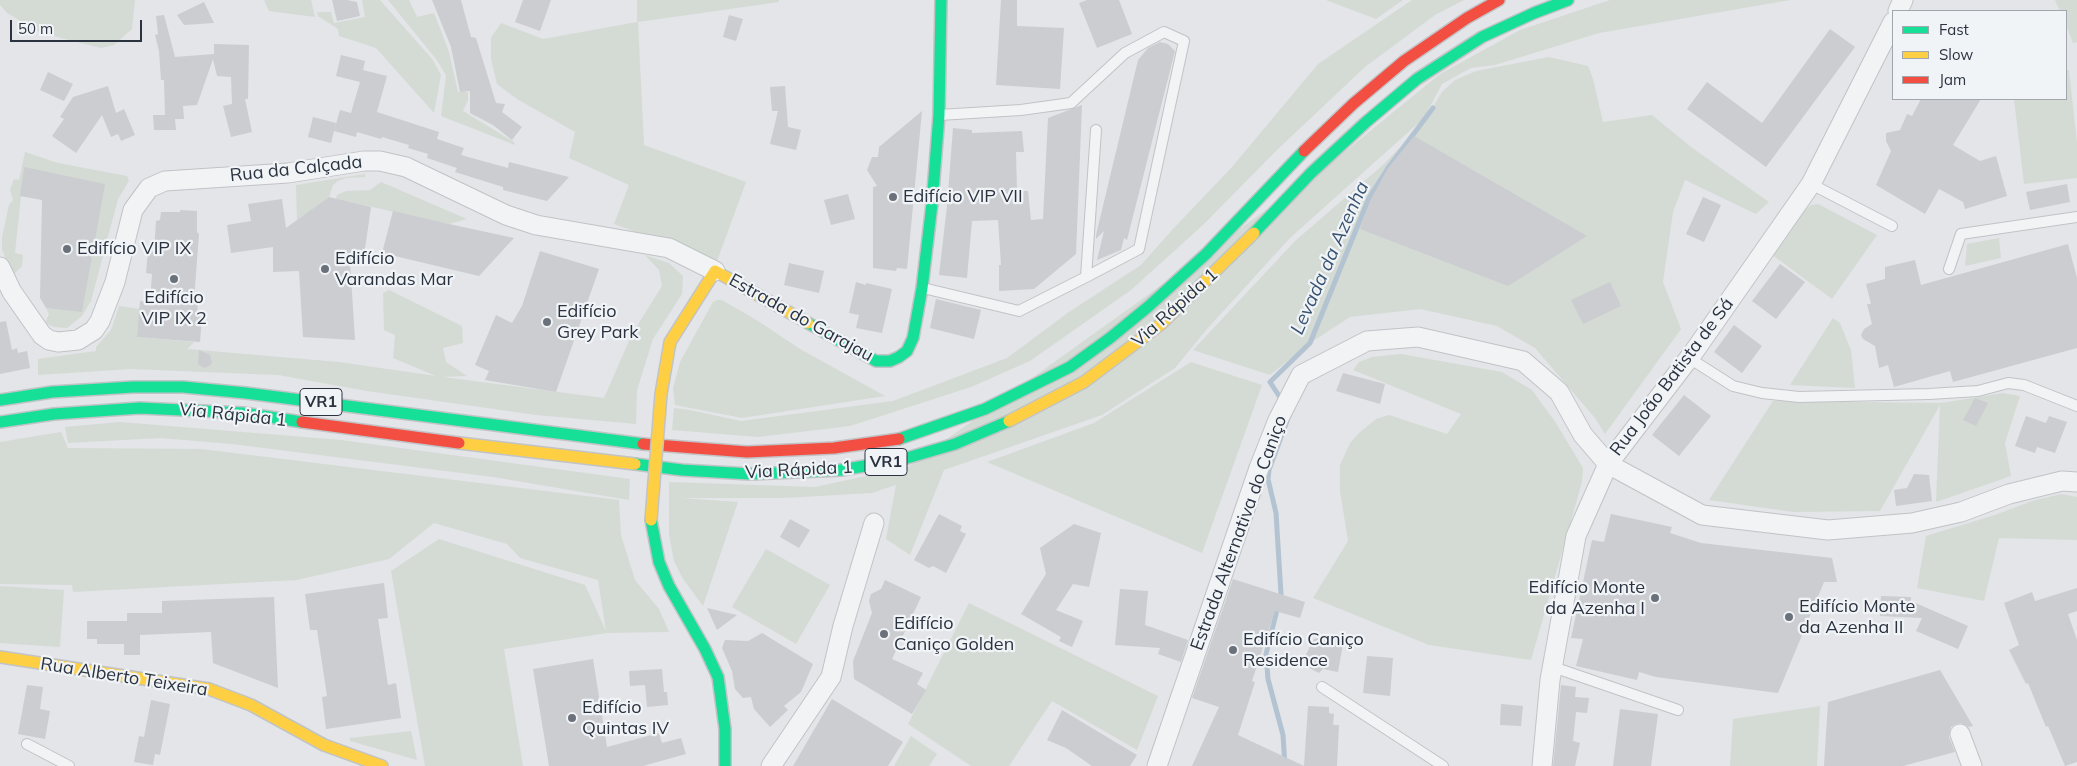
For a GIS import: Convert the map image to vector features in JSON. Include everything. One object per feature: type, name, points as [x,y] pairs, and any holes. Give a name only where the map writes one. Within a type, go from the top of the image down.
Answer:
[{"type":"main road","name":"Estrada do Garajau","points":[[725,766],[724,729],[718,677],[705,649],[669,586],[659,562],[651,520],[661,394],[670,342],[715,271],[876,361],[890,361],[907,351],[913,338],[922,288],[939,115],[941,0]]},
{"type":"main road","name":"Via Rápida 1","points":[[0,400],[52,392],[133,386],[182,387],[264,395],[589,438],[738,451],[834,448],[892,441],[985,409],[1021,392],[1070,367],[1110,338],[1206,254],[1295,159],[1353,104],[1404,61],[1466,18],[1499,0]]},
{"type":"main road","name":"Via Rápida 1","points":[[0,422],[54,414],[140,408],[187,409],[243,413],[590,460],[682,470],[750,474],[841,470],[900,460],[955,444],[994,428],[1031,411],[1097,372],[1161,324],[1223,266],[1310,172],[1417,80],[1482,37],[1568,0]]},
{"type":"main road","name":"Rua Alberto Teixeira","points":[[0,657],[209,689],[251,706],[324,745],[382,766]]},
{"type":"street","name":"Rua João Batista de Sá","points":[[1542,766],[1552,666],[1576,536],[1608,464],[1690,358],[1811,184],[1892,24]]},
{"type":"street","name":"Rua da Calçada","points":[[0,267],[12,292],[42,335],[49,340],[58,342],[78,340],[94,330],[100,322],[115,282],[132,210],[149,188],[165,181],[288,173],[364,161],[380,161],[406,167],[506,215],[528,222],[669,248],[715,271]]},
{"type":"street","name":"Estrada Alternativa do Caniço","points":[[1156,766],[1259,468],[1278,420],[1301,375],[1367,341],[1418,337],[1523,361],[1559,392],[1583,435],[1608,464],[1702,515],[1828,530],[1912,523],[1961,512],[2009,494],[2062,481],[2077,482]]},
{"type":"street","points":[[771,766],[832,677],[843,626],[874,523]]},
{"type":"street","points":[[1960,734],[1972,766]]},
{"type":"lane","points":[[922,288],[1019,310],[1138,249],[1184,41],[1164,32],[1125,53],[1071,103],[1021,110],[939,115]]},
{"type":"lane","points":[[1086,277],[1096,130]]},
{"type":"lane","points":[[1811,184],[1892,226]]},
{"type":"lane","points":[[1949,268],[1962,234],[2077,216]]},
{"type":"lane","points":[[1690,358],[1733,386],[1762,393],[1799,396],[1929,394],[1978,391],[2008,383],[2024,385],[2077,406]]},
{"type":"lane","points":[[1552,666],[1678,710]]},
{"type":"lane","points":[[1322,687],[1443,766]]},
{"type":"lane","points":[[27,744],[69,766]]},
{"type":"shaded area","points":[[0,0],[135,0],[132,29],[114,45],[101,48],[41,33],[7,13],[0,5]]},
{"type":"shaded area","points":[[264,0],[311,0],[315,17],[269,11]]},
{"type":"shaded area","points":[[362,0],[380,0],[433,60],[441,75],[434,113],[376,48],[339,36],[338,29],[318,16],[317,12],[331,12],[334,23],[365,17]]},
{"type":"shaded area","points":[[388,0],[409,0],[417,17],[434,13],[449,52],[458,92],[468,92],[468,100],[463,111],[514,142],[515,145],[441,116],[446,75],[436,59]]},
{"type":"shaded area","points":[[637,0],[779,0],[779,2],[638,22],[644,145],[746,182],[717,261],[614,224],[629,185],[569,158],[575,132],[517,99],[497,84],[491,59],[491,38],[501,23],[543,39],[637,22]]},
{"type":"shaded area","points":[[1326,0],[1403,0],[1376,19]]},
{"type":"shaded area","points":[[1412,0],[1464,0],[1435,15],[1365,67],[1278,149],[1203,225],[1131,290],[1030,361],[971,387],[850,426],[758,437],[672,430],[674,408],[741,421],[893,401],[1007,358],[1069,312],[1141,265],[1232,167],[1318,64]]},
{"type":"shaded area","points":[[1610,0],[1790,0],[1599,33],[1495,65],[1471,68],[1442,84],[1424,118],[1290,238],[1207,329],[1175,368],[1102,415],[944,470],[910,555],[886,539],[896,485],[872,493],[784,498],[681,498],[738,502],[703,606],[683,579],[674,561],[669,535],[669,482],[815,487],[908,467],[1326,167],[1440,74],[1520,30]]},
{"type":"shaded area","points":[[2055,0],[2077,0],[2077,42],[2073,43],[2067,28],[2067,10],[2060,10]]},
{"type":"shaded area","points":[[1549,57],[1588,66],[1603,122],[1652,115],[1691,147],[1769,202],[1756,214],[1685,180],[1673,212],[1663,282],[1681,329],[1605,434],[1595,418],[1535,348],[1497,326],[1420,309],[1350,317],[1310,343],[1270,375],[1193,350],[1295,241],[1384,164],[1424,122],[1442,92],[1455,80],[1476,71]]},
{"type":"shaded area","points":[[2067,70],[2069,70],[2077,143],[2077,178],[2024,184],[2014,100],[2067,100]]},
{"type":"shaded area","points":[[25,152],[58,163],[127,176],[129,181],[118,199],[91,301],[82,316],[67,328],[54,327],[45,323],[49,314],[46,308],[82,311],[104,184],[24,168],[15,253],[23,255],[22,266],[13,275],[2,249],[2,237],[9,205],[13,200],[10,190],[14,179],[19,180]]},
{"type":"shaded area","points":[[365,174],[365,177],[346,178],[338,181],[333,185],[329,197],[297,221],[296,185]]},
{"type":"shaded area","points":[[381,182],[467,219],[449,224],[336,199],[337,195],[346,191],[370,190]]},
{"type":"shaded area","points":[[1818,204],[1877,235],[1832,299],[1771,254],[1804,211],[1811,205]]},
{"type":"shaded area","points":[[1999,238],[2001,258],[1965,266],[1967,244]]},
{"type":"shaded area","points":[[645,255],[669,263],[683,276],[682,294],[653,339],[637,390],[636,424],[536,415],[367,391],[278,375],[131,369],[38,375],[38,359],[96,351],[96,347],[111,330],[119,306],[140,309],[137,337],[194,342],[187,349],[339,362],[436,376],[393,358],[395,335],[384,330],[383,293],[389,290],[462,326],[463,343],[443,348],[446,362],[467,376],[443,377],[604,398],[632,334],[662,286],[659,270]]},
{"type":"shaded area","points":[[722,300],[800,349],[885,396],[742,418],[675,405],[673,388],[680,362],[713,302]]},
{"type":"shaded area","points":[[1833,318],[1840,323],[1851,350],[1855,388],[1790,385]]},
{"type":"shaded area","points":[[1401,354],[1502,372],[1532,390],[1556,423],[1583,468],[1582,482],[1531,660],[1429,645],[1313,598],[1348,541],[1340,491],[1340,465],[1350,443],[1376,419],[1389,415],[1447,434],[1461,414],[1353,370],[1359,362],[1372,357]]},
{"type":"shaded area","points":[[1191,362],[1262,385],[1202,553],[987,462],[1094,423]]},
{"type":"shaded area","points":[[2003,393],[2020,396],[2005,443],[2011,476],[1936,502],[1940,405],[1880,511],[1793,512],[1709,500],[1773,401],[1941,403]]},
{"type":"shaded area","points":[[120,422],[341,440],[630,479],[629,500],[493,477],[232,444],[160,438],[68,443],[65,427]]},
{"type":"shaded area","points":[[61,432],[68,448],[201,449],[619,500],[621,535],[635,580],[659,609],[669,632],[607,633],[504,649],[523,766],[425,766],[391,571],[439,539],[585,585],[606,631],[598,580],[520,558],[507,544],[434,523],[389,559],[297,580],[73,592],[72,585],[0,584],[0,442]]},
{"type":"shaded area","points":[[2061,494],[2077,497],[2077,540],[1999,538],[1984,601],[1917,588],[1926,536],[1995,515],[2032,501]]},
{"type":"shaded area","points":[[766,549],[830,585],[796,644],[732,607]]},
{"type":"shaded area","points":[[0,586],[64,590],[60,647],[0,643]]},
{"type":"shaded area","points":[[969,603],[1158,696],[1137,750],[1052,701],[1009,766],[971,766],[908,724]]},
{"type":"shaded area","points":[[1820,706],[1817,766],[1730,766],[1733,719]]},
{"type":"shaded area","points":[[411,731],[417,760],[350,741],[350,738]]},
{"type":"shaded area","points":[[911,736],[937,754],[929,766],[894,766]]},
{"type":"building","points":[[332,0],[357,2],[360,16],[337,21]]},
{"type":"building","points":[[432,0],[461,0],[471,37],[476,38],[496,103],[505,104],[502,112],[522,127],[512,140],[493,125],[470,113],[470,91],[460,92],[451,47]]},
{"type":"building","points":[[523,0],[551,0],[540,31],[515,22]]},
{"type":"building","points":[[1001,0],[1017,0],[1017,26],[1064,28],[1060,89],[996,85]]},
{"type":"building","points":[[1087,0],[1119,0],[1132,34],[1097,48],[1079,3]]},
{"type":"building","points":[[204,2],[214,23],[184,25],[177,15]]},
{"type":"building","points":[[164,15],[175,57],[214,54],[214,44],[249,45],[248,99],[245,99],[252,132],[231,137],[223,106],[232,104],[231,77],[217,76],[213,59],[197,105],[183,106],[184,119],[175,119],[176,130],[154,130],[153,115],[165,115],[164,80],[161,80],[159,51],[155,35],[158,34],[156,16]]},
{"type":"building","points":[[729,15],[743,19],[736,41],[723,37]]},
{"type":"building","points":[[1830,29],[1855,47],[1766,167],[1687,109],[1707,82],[1762,123]]},
{"type":"building","points":[[1160,42],[1168,44],[1175,51],[1127,240],[1124,238],[1121,250],[1097,260],[1104,231],[1096,239],[1096,235],[1138,60],[1148,48]]},
{"type":"building","points":[[341,55],[365,61],[363,70],[387,76],[377,112],[439,132],[437,139],[464,148],[461,155],[508,168],[509,162],[569,177],[547,201],[503,190],[503,187],[455,172],[457,168],[427,158],[428,154],[408,148],[409,145],[357,132],[356,137],[334,131],[340,110],[351,113],[360,82],[336,76]]},
{"type":"building","points":[[48,72],[73,84],[64,101],[40,90]]},
{"type":"building","points":[[108,86],[116,113],[124,109],[135,135],[121,141],[118,134],[111,137],[102,115],[76,153],[52,136],[64,119],[60,117],[73,97]]},
{"type":"building","points":[[785,86],[788,127],[801,130],[796,150],[770,144],[778,111],[772,111],[770,87]]},
{"type":"building","points":[[1920,100],[1980,100],[1953,145],[1980,161],[1996,156],[2007,196],[1965,209],[1963,202],[1939,189],[1925,214],[1876,185],[1891,151],[1886,141],[1886,133],[1900,130],[1907,114],[1912,116]]},
{"type":"building","points":[[1082,105],[1076,254],[1034,289],[999,291],[999,265],[1001,265],[998,220],[972,221],[967,278],[939,275],[953,128],[972,130],[972,133],[1022,131],[1024,152],[1016,152],[1017,191],[1028,191],[1031,220],[1043,219],[1048,118]]},
{"type":"building","name":"Edifício VIP VII","points":[[922,111],[907,269],[897,268],[896,271],[873,268],[873,187],[877,186],[867,170],[872,157],[878,157],[879,147]]},
{"type":"building","points":[[313,117],[336,123],[331,143],[308,137]]},
{"type":"building","points":[[1414,136],[1587,236],[1508,286],[1360,229],[1371,199],[1388,168]]},
{"type":"building","name":"Edifício VIP IX","points":[[24,167],[105,184],[82,312],[46,308],[40,298],[42,200],[20,196]]},
{"type":"building","points":[[2067,184],[2070,202],[2030,210],[2026,192]]},
{"type":"building","points":[[848,194],[855,219],[831,225],[824,200]]},
{"type":"building","points":[[329,197],[371,207],[365,249],[350,261],[355,340],[303,337],[299,271],[273,272],[273,247],[231,253],[227,225],[251,221],[248,204],[282,199],[286,228]]},
{"type":"building","points":[[1703,197],[1721,205],[1704,242],[1686,234]]},
{"type":"building","name":"Edifício VIP IX 2","points":[[180,210],[197,211],[197,232],[199,234],[194,300],[198,301],[197,316],[202,317],[200,342],[137,337],[140,301],[150,302],[152,274],[146,273],[148,251],[154,252],[156,221],[160,220],[161,212],[180,212]]},
{"type":"building","points":[[393,211],[514,238],[479,276],[382,253]]},
{"type":"building","points":[[2068,244],[2077,278],[2077,348],[1953,382],[1950,371],[1894,387],[1888,365],[1879,368],[1875,346],[1863,339],[1861,335],[1864,329],[1872,324],[1867,304],[1871,304],[1866,284],[1885,279],[1885,267],[1915,260],[1921,285]]},
{"type":"building","name":"Edifício Grey Park","points":[[540,251],[599,269],[556,392],[485,380],[489,371],[475,365],[496,315],[512,323],[522,306]]},
{"type":"building","points":[[789,263],[824,271],[819,293],[784,285]]},
{"type":"building","points":[[1780,264],[1805,282],[1776,319],[1752,301]]},
{"type":"building","points":[[856,282],[892,289],[882,333],[856,328],[859,315],[849,313]]},
{"type":"building","points":[[1610,282],[1621,306],[1583,324],[1571,300]]},
{"type":"building","points":[[936,299],[981,310],[974,339],[930,328]]},
{"type":"building","points":[[6,321],[12,350],[17,348],[18,353],[27,351],[30,368],[0,374],[0,322]]},
{"type":"building","points":[[1734,325],[1762,346],[1742,373],[1714,352]]},
{"type":"building","points":[[199,350],[210,355],[212,363],[209,366],[204,368],[198,364]]},
{"type":"building","points":[[1343,373],[1385,384],[1380,404],[1336,391]]},
{"type":"building","points":[[1684,395],[1711,416],[1679,456],[1652,435]]},
{"type":"building","points":[[1975,398],[1988,403],[1976,426],[1963,420]]},
{"type":"building","points":[[2026,416],[2046,423],[2049,416],[2067,422],[2055,453],[2037,447],[2035,453],[2015,446]]},
{"type":"building","points":[[1914,474],[1929,475],[1932,501],[1896,506],[1894,490],[1907,488]]},
{"type":"building","points":[[939,514],[962,526],[960,531],[966,534],[946,573],[933,566],[929,568],[914,560]]},
{"type":"building","points":[[1611,514],[1672,527],[1670,533],[1701,543],[1832,558],[1837,582],[1824,582],[1778,693],[1656,677],[1639,672],[1637,680],[1576,666],[1583,639],[1571,638],[1592,540],[1604,542]]},
{"type":"building","points":[[790,519],[810,530],[799,548],[780,537]]},
{"type":"building","points":[[1074,524],[1101,533],[1089,587],[1073,584],[1056,610],[1083,621],[1072,647],[1059,641],[1061,637],[1021,614],[1046,574],[1040,548]]},
{"type":"building","points":[[1233,579],[1305,602],[1300,618],[1275,611],[1252,681],[1255,682],[1238,735],[1304,766],[1192,766],[1219,707],[1192,698]]},
{"type":"building","name":"Edifício Caniço Golden","points":[[885,580],[921,597],[892,659],[923,673],[917,684],[926,690],[912,714],[854,679],[853,661],[872,613],[869,601],[871,594],[881,589]]},
{"type":"building","points":[[384,583],[388,618],[378,619],[388,685],[396,683],[401,718],[326,729],[322,697],[327,696],[317,630],[310,630],[305,594]]},
{"type":"building","points":[[2077,588],[2077,611],[2068,614],[2077,640],[2077,762],[2065,766],[2028,683],[2026,684],[2009,650],[2019,645],[2004,603],[2032,592],[2035,601]]},
{"type":"building","points":[[1120,589],[1148,591],[1145,625],[1188,640],[1181,662],[1158,654],[1160,648],[1115,645]]},
{"type":"building","points":[[1881,596],[1911,597],[1911,601],[1968,626],[1958,649],[1916,631],[1922,618],[1880,616]]},
{"type":"building","points":[[274,597],[278,688],[213,663],[211,632],[140,635],[140,655],[124,655],[124,644],[97,644],[97,639],[87,639],[87,621],[127,621],[127,613],[162,613],[162,601]]},
{"type":"building","points":[[707,608],[737,615],[717,630]]},
{"type":"building","points":[[762,633],[813,664],[801,692],[784,706],[788,710],[770,727],[754,709],[751,697],[743,698],[735,689],[732,671],[722,648],[725,640],[748,641]]},
{"type":"building","points":[[1345,633],[1338,672],[1323,669],[1319,673],[1301,664],[1314,639]]},
{"type":"building","points":[[1367,656],[1393,658],[1390,696],[1363,693]]},
{"type":"building","name":"Edifício Quintas IV","points":[[593,659],[607,747],[659,733],[662,743],[681,738],[686,754],[643,766],[549,766],[533,669]]},
{"type":"building","points":[[662,669],[664,692],[667,692],[668,705],[647,707],[645,685],[630,686],[629,671]]},
{"type":"building","points":[[1940,670],[1973,726],[1968,727],[1961,723],[1951,727],[1949,737],[1955,752],[1903,766],[1824,766],[1828,702]]},
{"type":"building","points":[[27,685],[43,687],[40,709],[50,711],[45,739],[18,734]]},
{"type":"building","points":[[1561,685],[1576,687],[1575,697],[1589,698],[1587,713],[1576,712],[1573,741],[1580,743],[1575,766],[1553,766]]},
{"type":"building","points":[[832,699],[903,742],[888,766],[793,766]]},
{"type":"building","points":[[151,700],[170,704],[160,755],[155,754],[153,765],[134,762],[139,736],[144,737]]},
{"type":"building","points":[[1501,704],[1523,706],[1521,726],[1500,725]]},
{"type":"building","points":[[1308,706],[1329,707],[1329,713],[1334,714],[1333,725],[1339,725],[1337,766],[1304,766]]},
{"type":"building","points":[[1620,709],[1658,714],[1651,766],[1613,766]]},
{"type":"building","points":[[1062,710],[1137,755],[1130,766],[1092,766],[1066,748],[1047,740]]},
{"type":"waterway","name":"Levada da Azenha","points":[[1283,402],[1270,382],[1310,343],[1369,198],[1388,168],[1433,108]]},
{"type":"waterway","name":"Levada da Azenha","points":[[1285,766],[1283,735],[1268,679],[1266,654],[1281,594],[1276,513],[1268,479],[1269,470],[1290,413]]},
{"type":"traffic: fast","points":[[808,323],[876,361],[890,361],[899,357],[907,351],[913,338],[922,288],[932,204],[939,115],[941,0]]},
{"type":"traffic: fast","points":[[1254,233],[1311,173],[1366,122],[1417,79],[1482,37],[1568,0]]},
{"type":"traffic: fast","points":[[899,439],[985,409],[1070,367],[1149,306],[1206,254],[1304,151]]},
{"type":"traffic: fast","points":[[0,400],[52,392],[133,387],[183,387],[246,393],[643,444]]},
{"type":"traffic: fast","points":[[0,422],[54,414],[140,408],[243,413],[302,422]]},
{"type":"traffic: fast","points":[[635,464],[682,470],[750,474],[841,470],[900,460],[955,444],[1009,421]]},
{"type":"traffic: fast","points":[[651,520],[659,562],[669,586],[705,649],[718,677],[725,729],[725,766]]},
{"type":"traffic: slow","points":[[1009,421],[1084,382],[1161,324],[1254,233]]},
{"type":"traffic: slow","points":[[661,394],[670,342],[715,271],[808,323]]},
{"type":"traffic: slow","points":[[651,520],[661,394]]},
{"type":"traffic: slow","points":[[459,443],[635,464]]},
{"type":"traffic: slow","points":[[0,657],[209,689],[251,705],[324,745],[382,766]]},
{"type":"traffic: jam","points":[[1304,151],[1353,104],[1404,61],[1467,18],[1499,0]]},
{"type":"traffic: jam","points":[[302,422],[459,443]]},
{"type":"traffic: jam","points":[[643,444],[747,452],[834,448],[899,439]]},
{"type":"place","name":"Edifício VIP VII","points":[[893,197]]},
{"type":"place","name":"Edifício VIP IX","points":[[67,249]]},
{"type":"place","name":"Edifício Varandas Mar","points":[[325,269]]},
{"type":"place","name":"Edifício VIP IX 2","points":[[174,279]]},
{"type":"place","name":"Edifício Grey Park","points":[[547,322]]},
{"type":"place","name":"Edifício Monte da Azenha I","points":[[1655,598]]},
{"type":"place","name":"Edifício Monte da Azenha II","points":[[1789,617]]},
{"type":"place","name":"Edifício Caniço Golden","points":[[884,634]]},
{"type":"place","name":"Edifício Caniço Residence","points":[[1233,650]]},
{"type":"place","name":"Edifício Quintas IV","points":[[572,718]]}]
